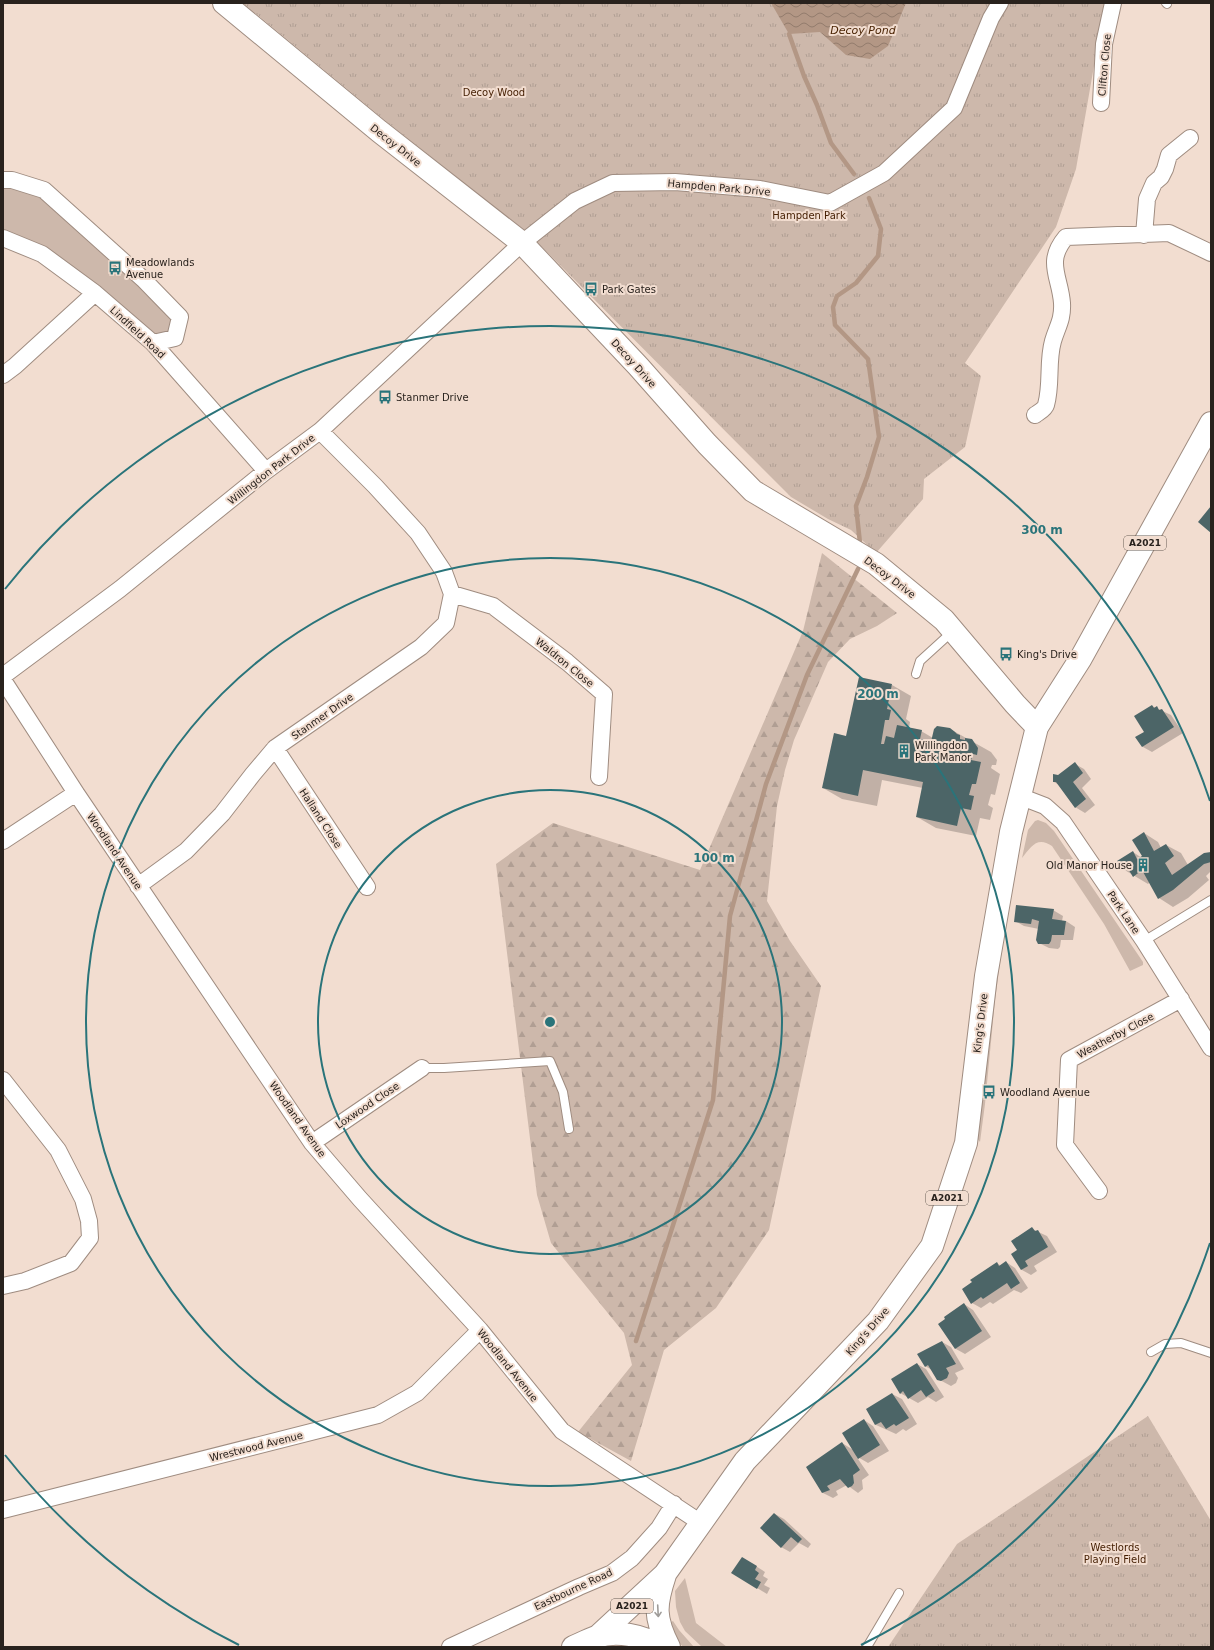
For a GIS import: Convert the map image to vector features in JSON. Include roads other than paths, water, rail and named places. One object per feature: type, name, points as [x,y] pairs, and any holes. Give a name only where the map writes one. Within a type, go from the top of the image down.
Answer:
[{"type":"main road","name":"Decoy Drive","points":[[224,3],[379,131],[522,243],[638,366],[707,444],[753,490],[876,564],[944,620],[1015,704],[1037,727]]},
{"type":"main road","name":"King's Drive","points":[[597,1637],[665,1574],[745,1461],[878,1321],[932,1246],[966,1143],[986,976],[1011,832],[1037,727],[1081,658],[1211,423]]},
{"type":"main road","name":"King's Drive","points":[[665,1574],[658,1596],[657,1607],[659,1624],[669,1647]]},
{"type":"main road","points":[[572,1647],[597,1637],[623,1634],[654,1643],[660,1647]]},
{"type":"street","name":"Hampden Park Drive","points":[[522,243],[575,201],[613,183],[675,182],[760,189],[830,203],[884,173],[954,108],[991,18],[1000,3]]},
{"type":"street","name":"Clifton Close","points":[[1101,103],[1104,44],[1112,3]]},
{"type":"street","points":[[1144,235],[1147,199],[1154,183],[1165,169],[1169,155],[1190,138]]},
{"type":"street","points":[[3,180],[12,180],[44,190],[143,279],[180,317],[175,338],[153,343]]},
{"type":"street","points":[[1035,415],[1046,407],[1050,385],[1049,365],[1053,341],[1061,323],[1062,304],[1054,260],[1058,246],[1066,237],[1169,234],[1211,253]]},
{"type":"street","name":"Lindfield Road","points":[[3,238],[42,254],[94,293],[153,343],[266,471]]},
{"type":"street","name":"Willingdon Park Drive","points":[[3,676],[120,589],[266,471],[320,431],[522,243]]},
{"type":"street","points":[[3,375],[15,366],[94,293]]},
{"type":"street","points":[[320,431],[376,486],[418,533],[444,572],[452,594]]},
{"type":"street","name":"Stanmer Drive","points":[[138,886],[186,851],[222,814],[252,774],[275,748],[421,647],[446,623],[452,594]]},
{"type":"street","name":"Waldron Close","points":[[452,594],[493,606],[567,662],[604,694],[599,777]]},
{"type":"street","name":"Woodland Avenue","points":[[3,680],[138,886],[312,1142],[360,1199],[480,1330],[562,1431],[701,1523]]},
{"type":"street","name":"Halland Close","points":[[275,748],[366,887]]},
{"type":"street","points":[[3,841],[76,793]]},
{"type":"street","name":"Park Lane","points":[[1019,796],[1045,806],[1063,822],[1144,941],[1211,1048]]},
{"type":"street","name":"Weatherby Close","points":[[1099,1191],[1065,1145],[1069,1060],[1181,999]]},
{"type":"street","name":"Loxwood Close","points":[[312,1142],[422,1068]]},
{"type":"street","points":[[3,1080],[58,1150],[83,1198],[90,1221],[90,1238],[71,1263],[24,1281],[3,1286]]},
{"type":"street","name":"Wrestwood Avenue","points":[[3,1510],[378,1415],[417,1393],[480,1330]]},
{"type":"street","name":"Eastbourne Road","points":[[450,1647],[612,1573],[632,1558],[658,1528],[674,1504]]},
{"type":"lane","points":[[916,674],[920,661],[954,631]]},
{"type":"lane","points":[[1144,941],[1211,900]]},
{"type":"lane","points":[[422,1068],[444,1068],[550,1061],[563,1092],[569,1129]]},
{"type":"lane","points":[[1151,1352],[1165,1344],[1181,1343],[1211,1353]]},
{"type":"lane","points":[[868,1647],[899,1593]]},
{"type":"water","name":"Decoy Pond","points":[[771,3],[906,3],[888,46],[870,59],[846,55],[820,32],[789,34]]},
{"type":"waterway","points":[[789,34],[831,143],[854,174]]},
{"type":"waterway","points":[[860,543],[856,506],[867,477],[879,437],[868,359],[835,325],[833,307],[837,296],[856,283],[878,256],[881,229],[869,198]]},
{"type":"waterway","points":[[636,1341],[713,1100],[730,916],[766,784],[807,675],[858,569]]},
{"type":"place","name":"Meadowlands Avenue","points":[[115,268]]},
{"type":"place","name":"Park Gates","points":[[591,289]]},
{"type":"place","name":"Stanmer Drive","points":[[385,397]]},
{"type":"place","name":"King's Drive","points":[[1006,654]]},
{"type":"place","name":"Willingdon Park Manor","points":[[904,751]]},
{"type":"place","name":"Old Manor House","points":[[1143,865]]},
{"type":"place","name":"Woodland Avenue","points":[[989,1092]]},
{"type":"park label","name":"Decoy Wood","points":[[494,92]]},
{"type":"park label","name":"Hampden Park","points":[[809,215]]},
{"type":"park label","name":"Westlords Playing Field","points":[[1115,1552]]}]
